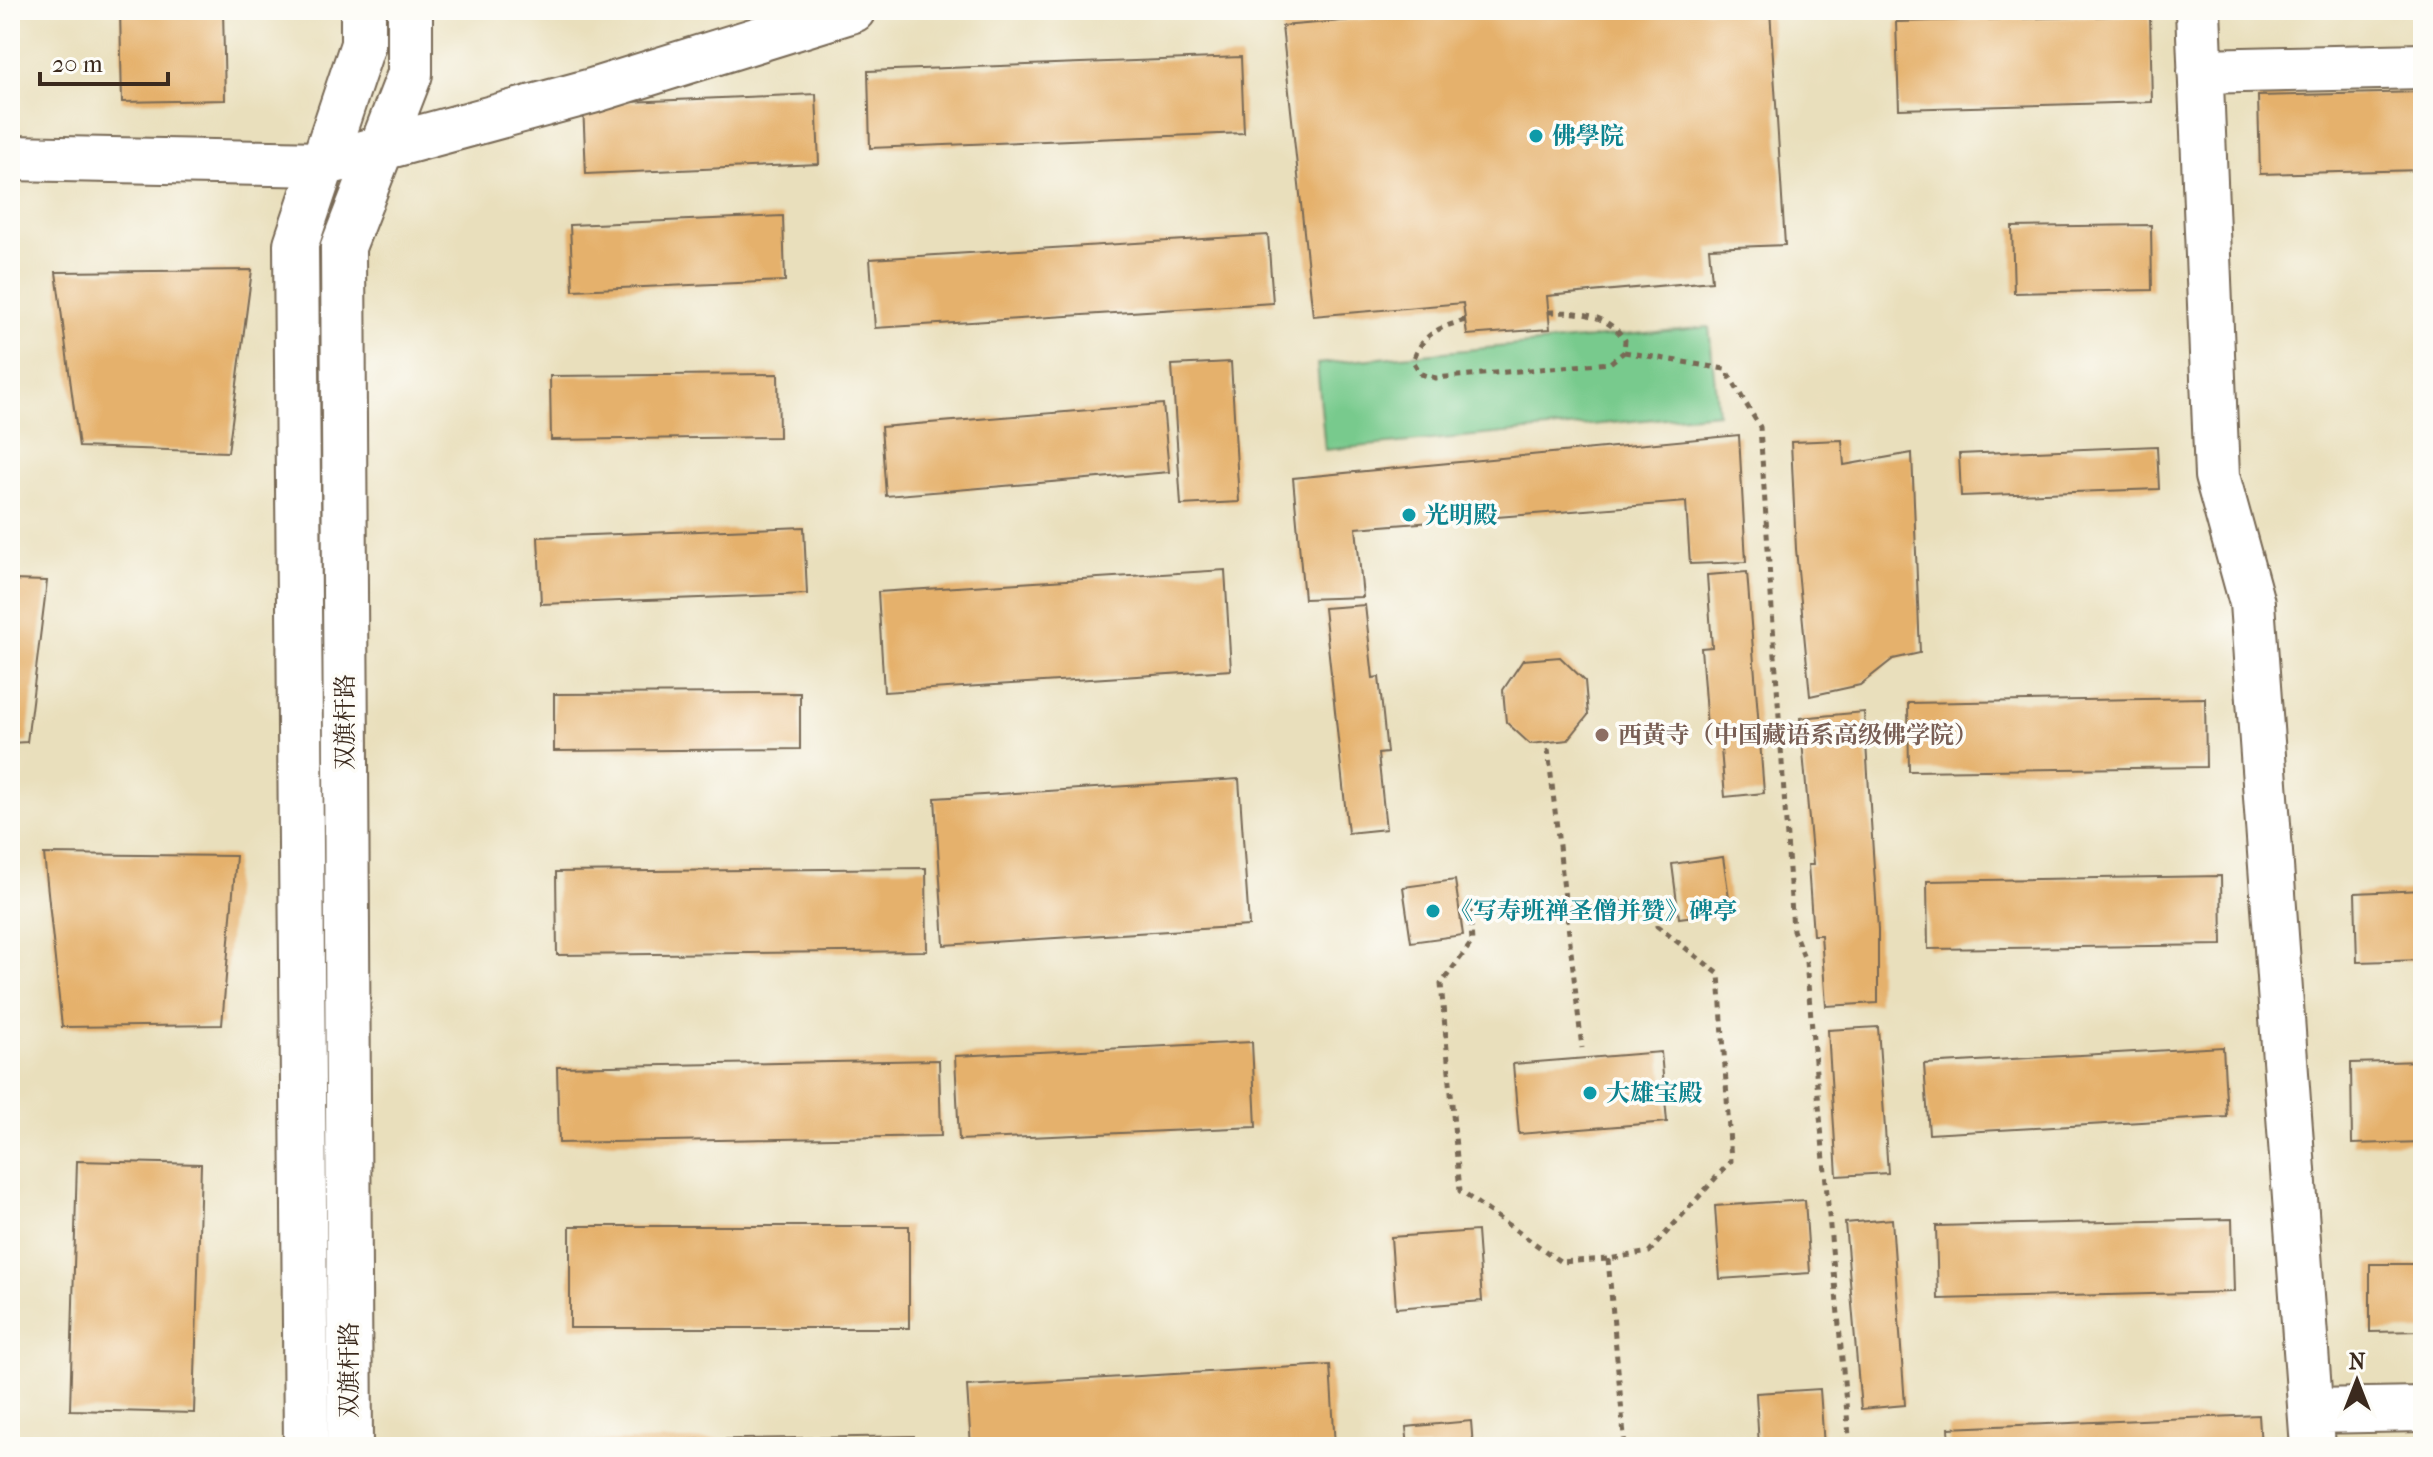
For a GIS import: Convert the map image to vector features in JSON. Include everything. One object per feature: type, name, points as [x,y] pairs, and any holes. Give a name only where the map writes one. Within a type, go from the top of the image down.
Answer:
[{"type":"street","points":[[306,1447],[296,244],[363,44],[363,10]]},
{"type":"street","name":"双旗杆路","points":[[350,1447],[343,247],[410,74],[410,10]]},
{"type":"street","points":[[10,158],[323,164],[592,91],[853,10]]},
{"type":"street","points":[[2198,10],[2217,476],[2252,603],[2313,1429],[2423,1409]]},
{"type":"street","points":[[2200,71],[2423,66]]},
{"type":"path","points":[[1465,320],[1442,327],[1420,342],[1413,361],[1421,374],[1436,378],[1610,363],[1624,352],[1625,340],[1615,325],[1585,313],[1548,312]]},
{"type":"path","points":[[1624,352],[1725,369],[1760,427],[1793,930],[1806,962],[1850,1447]]},
{"type":"path","points":[[1548,749],[1582,1048]]},
{"type":"path","points":[[1655,901],[1657,926],[1719,974],[1731,1161],[1649,1252],[1608,1259],[1561,1262],[1460,1191],[1441,984],[1472,942],[1470,911],[1655,901]]},
{"type":"path","points":[[1608,1259],[1625,1447]]},
{"type":"green space","points":[[1709,327],[1718,413],[1325,450],[1317,364]]},
{"type":"building","points":[[120,10],[223,10],[225,100],[122,102]]},
{"type":"building","name":"佛學院","points":[[1471,10],[1770,10],[1785,245],[1709,248],[1712,281],[1547,296],[1550,329],[1467,335],[1463,303],[1313,316],[1282,26]]},
{"type":"building","points":[[2150,15],[2152,102],[1899,109],[1896,22]]},
{"type":"building","points":[[1241,57],[1244,133],[870,148],[868,71]]},
{"type":"building","points":[[2423,92],[2423,170],[2260,174],[2258,96]]},
{"type":"building","points":[[816,94],[819,164],[586,174],[583,104]]},
{"type":"building","points":[[783,216],[785,281],[573,290],[570,225]]},
{"type":"building","points":[[2151,225],[2152,290],[2014,293],[2012,227]]},
{"type":"building","points":[[1268,235],[1273,303],[875,328],[870,259]]},
{"type":"building","points":[[252,270],[228,452],[79,447],[56,272]]},
{"type":"building","points":[[1231,362],[1239,502],[1181,505],[1172,365]]},
{"type":"building","points":[[778,374],[779,437],[551,440],[550,376]]},
{"type":"building","points":[[1163,404],[1169,472],[886,496],[881,427]]},
{"type":"building","name":"光明殿","points":[[1739,435],[1746,562],[1690,564],[1686,502],[1356,528],[1363,597],[1304,599],[1293,478]]},
{"type":"building","points":[[1842,440],[1844,465],[1912,453],[1920,653],[1893,659],[1860,685],[1810,696],[1796,549],[1791,442]]},
{"type":"building","points":[[2157,446],[2159,489],[1961,496],[1959,454]]},
{"type":"building","points":[[804,527],[807,594],[541,604],[538,537]]},
{"type":"building","points":[[1225,570],[1231,670],[884,692],[878,592]]},
{"type":"building","points":[[1747,572],[1764,793],[1725,797],[1719,725],[1707,727],[1701,648],[1712,647],[1707,575]]},
{"type":"building","points":[[10,580],[47,581],[27,742],[10,743]]},
{"type":"building","points":[[1365,605],[1373,678],[1379,677],[1387,753],[1378,754],[1386,829],[1348,833],[1324,608]]},
{"type":"building","points":[[1560,657],[1585,681],[1588,715],[1568,740],[1530,744],[1506,722],[1503,690],[1523,660]]},
{"type":"building","points":[[800,693],[800,749],[554,751],[554,694]]},
{"type":"building","points":[[2205,698],[2206,767],[1909,771],[1908,703]]},
{"type":"building","points":[[1864,712],[1878,930],[1878,1003],[1826,1006],[1821,935],[1813,935],[1808,865],[1813,865],[1800,718]]},
{"type":"building","points":[[1239,779],[1249,926],[944,945],[935,798]]},
{"type":"building","points":[[44,854],[236,856],[222,1025],[62,1027]]},
{"type":"building","points":[[1723,857],[1731,911],[1679,918],[1672,864]]},
{"type":"building","points":[[926,868],[927,951],[557,955],[556,872]]},
{"type":"building","points":[[2221,876],[2222,945],[1928,949],[1927,881]]},
{"type":"building","name":"《写寿班禅圣僧并赞》碑亭","points":[[1455,880],[1463,935],[1411,942],[1403,887]]},
{"type":"building","points":[[2423,890],[2423,960],[2357,962],[2355,893]]},
{"type":"building","points":[[1878,1027],[1888,1173],[1837,1176],[1828,1030]]},
{"type":"building","points":[[1252,1042],[1256,1127],[959,1140],[955,1056]]},
{"type":"building","points":[[2223,1047],[2227,1117],[1929,1134],[1924,1064]]},
{"type":"building","name":"大雄宝殿","points":[[1661,1052],[1667,1122],[1519,1134],[1513,1064]]},
{"type":"building","points":[[939,1060],[941,1136],[559,1143],[557,1067]]},
{"type":"building","points":[[2423,1061],[2423,1142],[2352,1144],[2351,1063]]},
{"type":"building","points":[[77,1161],[201,1164],[194,1413],[70,1410]]},
{"type":"building","points":[[1805,1200],[1810,1273],[1720,1279],[1715,1206]]},
{"type":"building","points":[[1892,1219],[1905,1405],[1861,1409],[1845,1223]]},
{"type":"building","points":[[2232,1219],[2234,1292],[1938,1299],[1936,1226]]},
{"type":"building","points":[[570,1226],[909,1226],[909,1328],[570,1328]]},
{"type":"building","points":[[1477,1231],[1482,1301],[1396,1308],[1391,1237]]},
{"type":"building","points":[[2370,1264],[2423,1264],[2423,1331],[2370,1332]]},
{"type":"building","points":[[1330,1365],[1335,1447],[971,1447],[967,1386]]},
{"type":"building","points":[[1820,1389],[1824,1447],[1759,1447],[1756,1393]]},
{"type":"building","points":[[2259,1415],[2261,1447],[1950,1447],[1949,1428]]},
{"type":"building","points":[[1471,1421],[1473,1447],[1408,1447],[1406,1427]]},
{"type":"building","points":[[914,1436],[914,1447],[570,1447],[570,1442]]},
{"type":"place","name":"佛學院","points":[[1536,136]]},
{"type":"place","name":"光明殿","points":[[1409,515]]},
{"type":"place","name":"西黃寺（中国藏语系高级佛学院）","points":[[1602,735]]},
{"type":"place","name":"《写寿班禅圣僧并赞》碑亭","points":[[1433,911]]},
{"type":"place","name":"大雄宝殿","points":[[1590,1093]]}]
